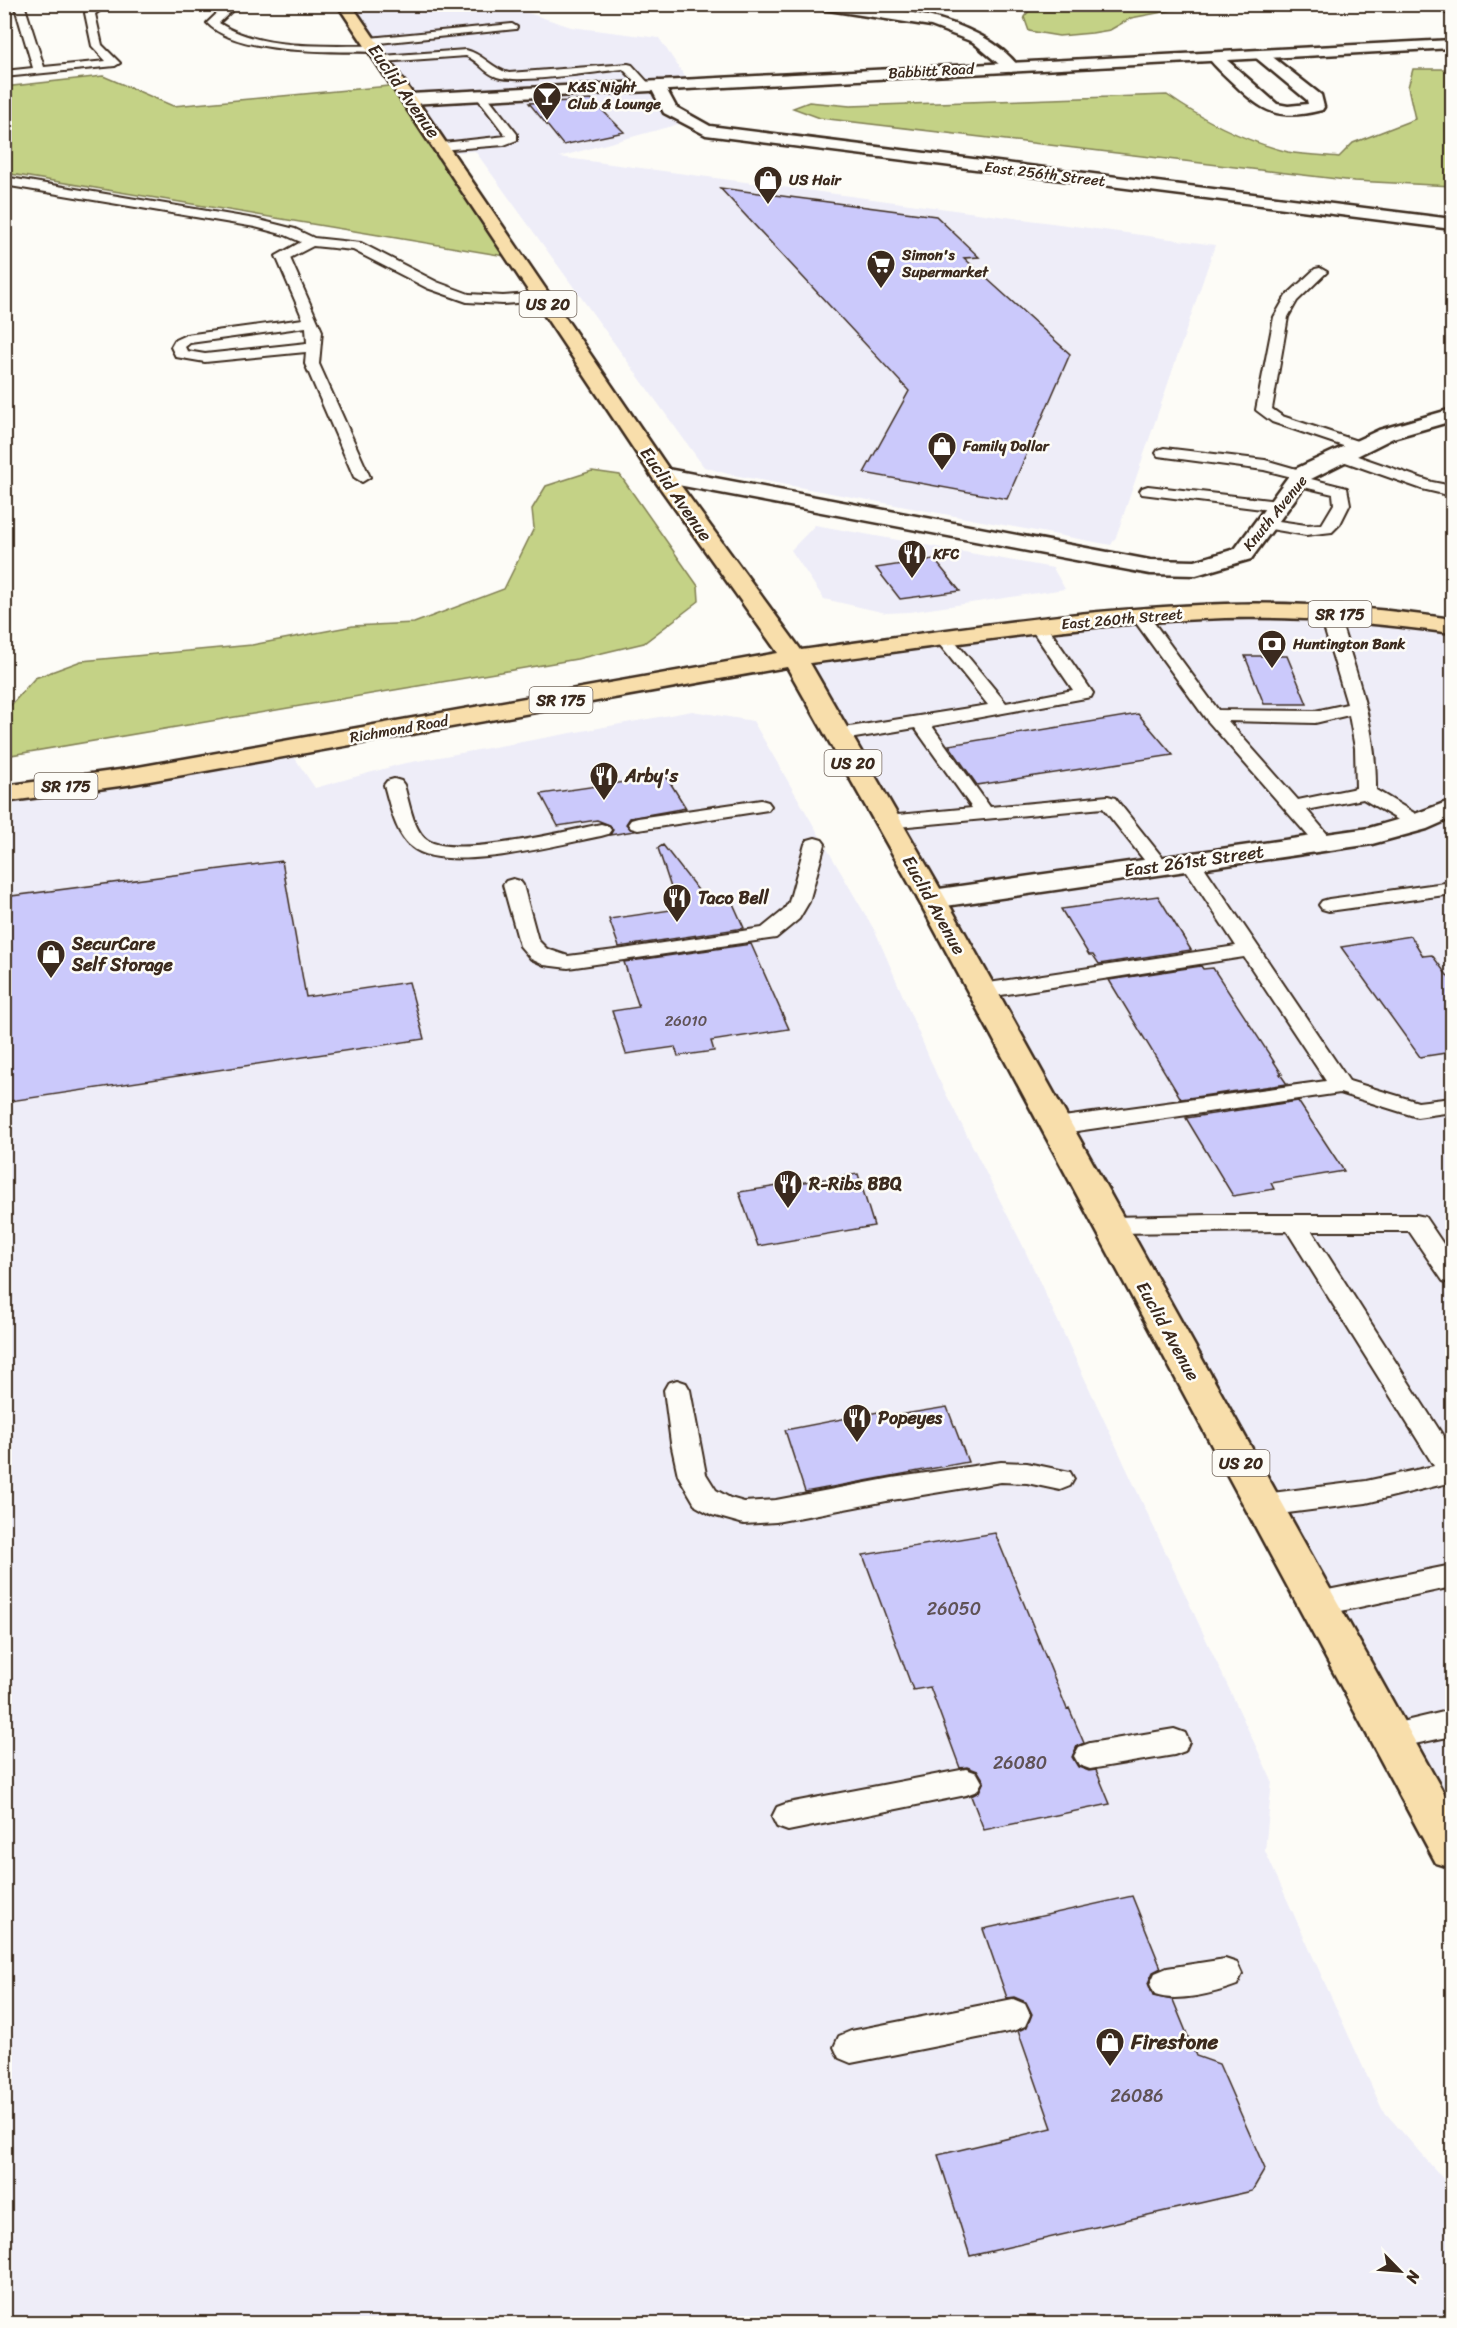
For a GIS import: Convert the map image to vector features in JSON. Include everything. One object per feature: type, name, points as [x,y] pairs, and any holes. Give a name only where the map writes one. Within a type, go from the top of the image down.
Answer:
[{"type":"main road","name":"Euclid Avenue","points":[[344,4],[662,475],[794,658],[932,899],[1452,1849]]},
{"type":"main road","name":"East 260th Street","points":[[794,658],[1083,620],[1227,611],[1368,615],[1452,626]]},
{"type":"main road","name":"Richmond Road","points":[[4,795],[127,777],[794,658]]},
{"type":"street","points":[[816,4],[934,22],[978,39],[1011,67]]},
{"type":"street","points":[[1443,4],[1452,10]]},
{"type":"street","name":"Babbitt Road","points":[[410,99],[1452,44]]},
{"type":"street","points":[[1215,57],[1270,106],[1293,110],[1316,107],[1315,98],[1260,54]]},
{"type":"street","name":"East 256th Street","points":[[652,86],[670,110],[706,130],[1452,224]]},
{"type":"street","name":"Knuth Avenue","points":[[662,475],[1150,567],[1196,568],[1243,554],[1299,478],[1386,435],[1452,416]]},
{"type":"street","name":"East 261st Street","points":[[932,899],[1372,836],[1417,823],[1452,808]]},
{"type":"lane","points":[[19,4],[40,71]]},
{"type":"lane","points":[[4,74],[115,63],[97,46],[90,13],[104,4]]},
{"type":"lane","points":[[234,4],[212,23],[221,32],[251,40],[315,48],[372,45],[508,22]]},
{"type":"lane","points":[[372,45],[476,55],[492,73],[509,76],[623,66],[628,67],[652,86]]},
{"type":"lane","points":[[442,147],[504,141],[513,137],[481,95]]},
{"type":"lane","points":[[4,182],[255,223],[290,232],[311,242],[356,246],[432,285],[467,298],[503,300],[543,297]]},
{"type":"lane","points":[[311,242],[283,256],[315,331],[312,364],[362,477]]},
{"type":"lane","points":[[1320,272],[1291,299],[1281,317],[1264,410],[1277,419],[1428,486],[1452,491]]},
{"type":"lane","points":[[311,322],[186,339],[178,347],[181,354],[204,358],[313,346]]},
{"type":"lane","points":[[1164,453],[1265,465],[1341,491],[1342,504],[1332,524],[1326,529],[1306,530],[1265,524]]},
{"type":"lane","points":[[1148,491],[1278,506]]},
{"type":"lane","points":[[1329,614],[1356,708],[1367,776],[1366,792]]},
{"type":"lane","points":[[1140,616],[1213,715],[1324,842]]},
{"type":"lane","points":[[837,735],[1001,709],[1084,693],[1038,626]]},
{"type":"lane","points":[[944,639],[1001,709]]},
{"type":"lane","points":[[1213,715],[1315,717],[1356,708]]},
{"type":"lane","points":[[920,722],[985,813]]},
{"type":"lane","points":[[394,785],[417,843],[441,853],[484,851],[601,830]]},
{"type":"lane","points":[[1293,807],[1366,792],[1417,823]]},
{"type":"lane","points":[[888,822],[1108,802],[1159,866]]},
{"type":"lane","points":[[638,824],[761,806]]},
{"type":"lane","points":[[513,885],[528,941],[539,954],[552,960],[568,962],[730,941],[768,933],[792,915],[799,902],[815,844]]},
{"type":"lane","points":[[1191,862],[1341,1086]]},
{"type":"lane","points":[[1329,905],[1452,889]]},
{"type":"lane","points":[[982,991],[1250,950]]},
{"type":"lane","points":[[1056,1126],[1341,1086],[1417,1110],[1452,1105]]},
{"type":"lane","points":[[1264,1505],[1366,1492],[1452,1472],[1294,1223]]},
{"type":"lane","points":[[1110,1225],[1416,1223],[1452,1275]]},
{"type":"lane","points":[[677,1390],[692,1475],[706,1498],[722,1507],[744,1513],[776,1511],[892,1489],[1001,1472],[1027,1473],[1060,1479]]},
{"type":"lane","points":[[1318,1604],[1452,1576]]},
{"type":"lane","points":[[1391,1736],[1452,1723]]},
{"type":"lane","points":[[1090,1756],[1173,1742]]},
{"type":"lane","points":[[788,1816],[966,1782]]},
{"type":"lane","points":[[1167,1984],[1225,1974]]},
{"type":"lane","points":[[851,2047],[1013,2015]]},
{"type":"shaded area","points":[[344,5],[504,5],[571,27],[659,38],[690,84],[659,86],[670,110],[690,121],[559,157],[1215,245],[1116,537],[1111,545],[728,474],[704,467],[475,151],[447,153]]},
{"type":"shaded area","points":[[815,525],[1053,568],[1065,589],[909,612],[886,613],[824,599],[791,550]]},
{"type":"shaded area","points":[[1368,615],[1452,626],[1452,1849],[932,899],[794,658],[1083,620]]},
{"type":"shaded area","points":[[692,711],[753,721],[876,933],[938,1078],[1022,1244],[1272,1781],[1265,1851],[1382,2109],[1452,2189],[1452,2323],[5,2323],[4,795],[288,748],[315,788],[401,764]]},
{"type":"green space","points":[[1185,4],[1190,7],[1131,18],[1110,30],[1059,36],[1029,31],[1024,17],[1032,5]]},
{"type":"green space","points":[[1413,69],[1452,69],[1452,186],[1354,181],[820,118],[793,108],[809,102],[850,106],[1167,95],[1210,121],[1256,142],[1288,152],[1339,157],[1353,143],[1415,119],[1408,87]]},
{"type":"green space","points":[[103,76],[173,106],[400,85],[517,258],[5,173],[4,87]]},
{"type":"green space","points":[[592,471],[620,475],[698,586],[699,601],[644,643],[577,659],[5,756],[5,707],[11,705],[35,678],[81,661],[252,645],[353,626],[414,623],[504,589],[534,528],[532,509],[546,486]]},
{"type":"building","points":[[592,100],[624,132],[563,145],[529,103]]},
{"type":"building","points":[[720,188],[936,216],[979,257],[964,258],[1070,354],[1007,499],[864,473],[909,391]]},
{"type":"building","points":[[934,559],[960,591],[900,599],[876,568]]},
{"type":"building","points":[[1245,656],[1287,656],[1307,704],[1264,704]]},
{"type":"building","points":[[1138,714],[1173,755],[977,785],[949,745]]},
{"type":"building","points":[[666,776],[686,808],[630,818],[626,824],[634,831],[610,835],[613,830],[610,825],[597,820],[558,826],[541,794]]},
{"type":"building","points":[[663,845],[708,903],[731,899],[744,928],[619,947],[609,919],[678,909],[658,848]]},
{"type":"building","points":[[282,861],[306,997],[409,982],[424,1039],[4,1102],[4,897]]},
{"type":"building","points":[[1158,896],[1191,950],[1099,964],[1093,955],[1089,955],[1061,909]]},
{"type":"building","points":[[1411,936],[1423,956],[1432,955],[1452,982],[1452,1052],[1420,1057],[1341,947]]},
{"type":"building","points":[[751,944],[789,1029],[711,1041],[714,1051],[678,1056],[675,1047],[626,1054],[612,1011],[639,1007],[624,962]]},
{"type":"building","points":[[1201,966],[1203,969],[1213,968],[1287,1084],[1181,1099],[1109,980]]},
{"type":"building","points":[[1298,1101],[1344,1171],[1271,1183],[1274,1189],[1233,1196],[1186,1118]]},
{"type":"building","points":[[858,1174],[874,1226],[758,1246],[739,1192]]},
{"type":"building","points":[[947,1407],[968,1462],[805,1492],[785,1430],[878,1412],[880,1418]]},
{"type":"building","points":[[995,1533],[1067,1709],[1069,1708],[1084,1743],[1077,1746],[1072,1757],[1078,1767],[1089,1771],[1096,1770],[1110,1804],[984,1830],[971,1796],[979,1792],[984,1781],[978,1771],[967,1767],[960,1768],[930,1687],[913,1690],[863,1555]]},
{"type":"building","points":[[1132,1896],[1161,1968],[1153,1972],[1148,1983],[1153,1996],[1173,2000],[1196,2056],[1219,2064],[1265,2169],[1252,2191],[970,2256],[938,2155],[1052,2128],[1018,2031],[1027,2027],[1032,2014],[1026,2002],[1014,1997],[1007,1998],[983,1929]]},
{"type":"place","name":"K&S Night Club & Lounge","points":[[547,122]]},
{"type":"place","name":"US Hair","points":[[768,206]]},
{"type":"place","name":"Simon's Supermarket","points":[[881,290]]},
{"type":"place","name":"Family Dollar","points":[[942,472]]},
{"type":"place","name":"KFC","points":[[912,580]]},
{"type":"place","name":"Huntington Bank","points":[[1272,670]]},
{"type":"place","name":"Arby's","points":[[604,802]]},
{"type":"place","name":"Taco Bell","points":[[677,924]]},
{"type":"place","name":"SecurCare Self Storage","points":[[51,980]]},
{"type":"place","name":"R-Ribs BBQ","points":[[788,1210]]},
{"type":"place","name":"Popeyes","points":[[857,1444]]},
{"type":"place","name":"Firestone","points":[[1110,2068]]}]
